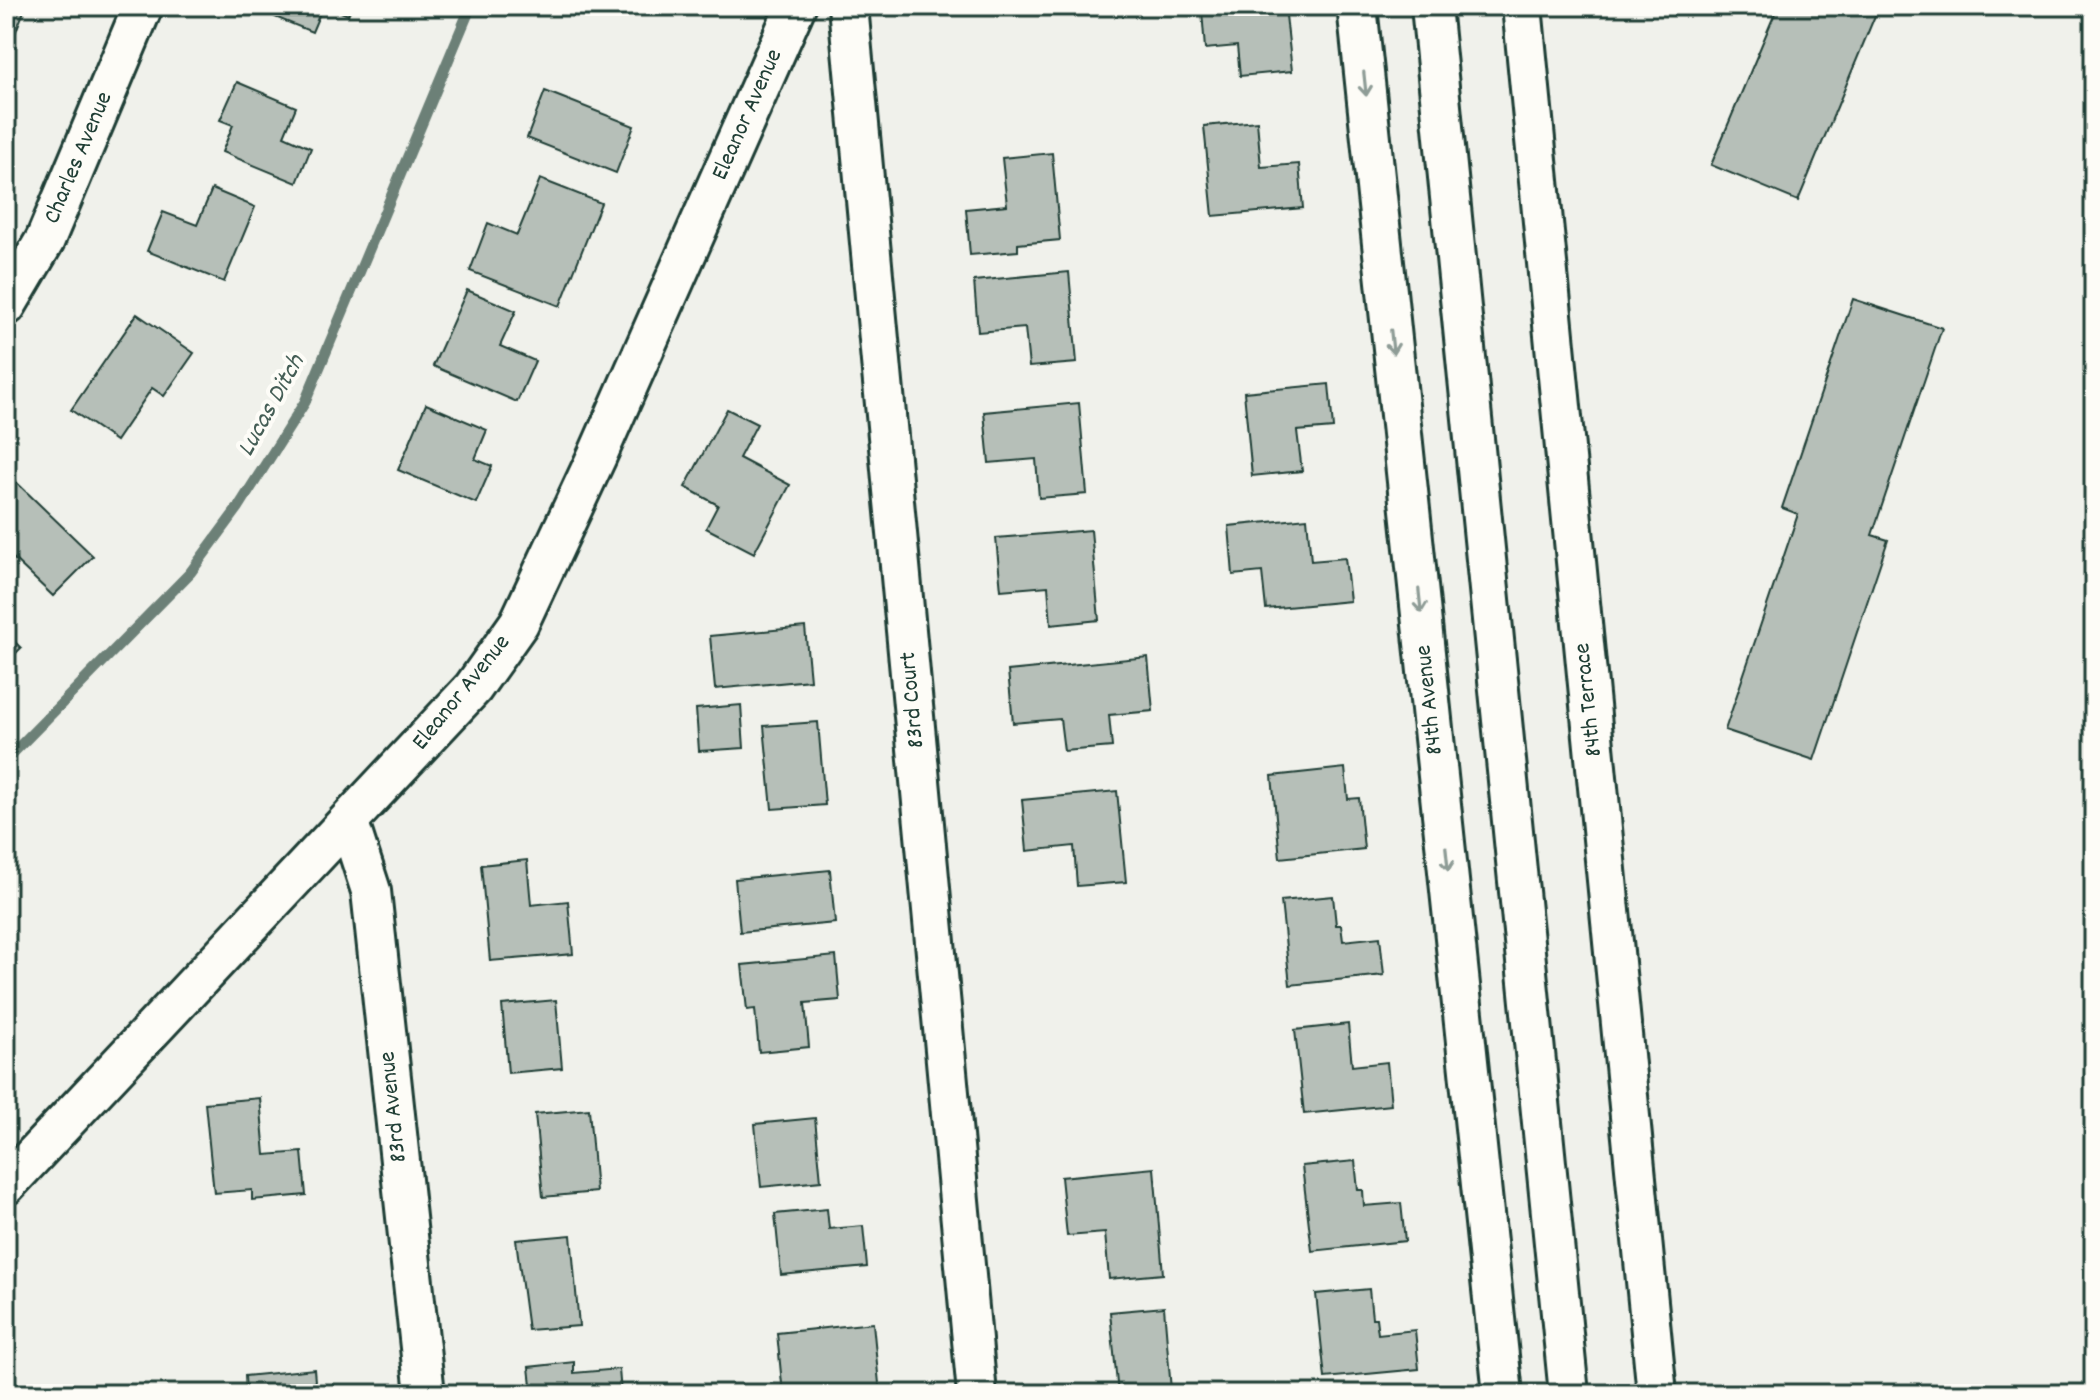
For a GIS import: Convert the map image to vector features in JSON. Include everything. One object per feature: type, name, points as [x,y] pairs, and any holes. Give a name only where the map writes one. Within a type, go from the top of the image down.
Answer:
[{"type":"street","name":"Charles Avenue","points":[[6,306],[45,240],[143,6]]},
{"type":"street","name":"Eleanor Avenue","points":[[6,1185],[473,688],[519,623],[597,456],[796,6]]},
{"type":"street","name":"83rd Court","points":[[848,6],[977,1394]]},
{"type":"street","name":"84th Avenue","points":[[1357,6],[1503,1394]]},
{"type":"street","points":[[1431,6],[1569,1394]]},
{"type":"street","name":"84th Terrace","points":[[1522,6],[1657,1394]]},
{"type":"street","name":"83rd Avenue","points":[[349,823],[371,891],[425,1394]]},
{"type":"building","points":[[6,6],[26,6],[6,56]]},
{"type":"building","points":[[279,6],[323,6],[312,32],[275,17]]},
{"type":"building","points":[[326,6],[352,6],[348,15]]},
{"type":"building","points":[[654,6],[681,6],[677,15]]},
{"type":"building","points":[[1285,6],[1292,71],[1240,76],[1237,46],[1205,49],[1202,11]]},
{"type":"building","points":[[1778,6],[1879,6],[1798,201],[1711,165]]},
{"type":"building","points":[[237,82],[296,107],[284,136],[311,148],[297,183],[222,152],[233,125],[220,120]]},
{"type":"building","points":[[545,91],[634,126],[616,173],[527,138]]},
{"type":"building","points":[[1257,121],[1261,167],[1299,164],[1303,208],[1213,216],[1204,126]]},
{"type":"building","points":[[1052,153],[1060,240],[1018,244],[1018,251],[970,255],[966,209],[1007,205],[1002,158]]},
{"type":"building","points":[[540,179],[601,203],[560,306],[470,271],[488,223],[517,235]]},
{"type":"building","points":[[212,189],[255,207],[224,282],[147,251],[163,212],[197,225]]},
{"type":"building","points":[[1069,272],[1077,363],[1029,367],[1025,328],[978,332],[974,281]]},
{"type":"building","points":[[467,290],[516,311],[500,346],[535,361],[517,402],[433,366]]},
{"type":"building","points":[[1853,299],[1942,328],[1872,535],[1888,540],[1814,760],[1725,730],[1798,514],[1782,508]]},
{"type":"building","points":[[137,314],[194,353],[164,396],[152,388],[116,441],[71,410]]},
{"type":"building","points":[[1329,384],[1333,428],[1297,431],[1302,471],[1252,476],[1244,392]]},
{"type":"building","points":[[1079,403],[1087,494],[1039,498],[1036,459],[989,463],[984,412]]},
{"type":"building","points":[[426,404],[487,430],[475,459],[492,466],[476,503],[398,470]]},
{"type":"building","points":[[727,409],[757,424],[739,458],[790,485],[754,553],[706,528],[718,505],[685,487]]},
{"type":"building","points":[[13,479],[93,556],[53,596],[13,558],[6,565],[6,486]]},
{"type":"building","points":[[1307,518],[1311,561],[1345,558],[1350,601],[1266,609],[1262,572],[1233,575],[1229,526]]},
{"type":"building","points":[[1091,530],[1099,620],[1051,625],[1048,586],[1001,590],[996,538]]},
{"type":"building","points":[[805,627],[810,680],[715,689],[710,636]]},
{"type":"building","points":[[6,633],[21,648],[6,663]]},
{"type":"building","points":[[1148,657],[1153,711],[1109,715],[1112,747],[1064,751],[1060,719],[1013,723],[1008,671]]},
{"type":"building","points":[[741,705],[744,748],[699,751],[696,709]]},
{"type":"building","points":[[818,722],[825,805],[772,809],[764,726]]},
{"type":"building","points":[[1345,768],[1348,799],[1359,798],[1364,849],[1280,858],[1272,776]]},
{"type":"building","points":[[1117,791],[1126,882],[1077,886],[1074,846],[1027,851],[1022,800]]},
{"type":"building","points":[[527,860],[531,905],[568,901],[573,954],[490,961],[481,865]]},
{"type":"building","points":[[830,870],[835,923],[740,932],[735,879]]},
{"type":"building","points":[[1333,896],[1336,925],[1341,925],[1343,941],[1380,937],[1384,975],[1290,985],[1281,901]]},
{"type":"building","points":[[836,956],[840,1000],[805,1003],[809,1047],[759,1052],[755,1009],[747,1010],[742,965]]},
{"type":"building","points":[[556,1000],[562,1068],[508,1073],[502,1005]]},
{"type":"building","points":[[1348,1024],[1352,1066],[1387,1062],[1391,1105],[1304,1114],[1295,1030]]},
{"type":"building","points":[[260,1098],[265,1155],[302,1152],[306,1195],[252,1200],[252,1190],[214,1193],[205,1103]]},
{"type":"building","points":[[589,1109],[596,1192],[543,1197],[535,1114]]},
{"type":"building","points":[[815,1118],[821,1181],[761,1187],[755,1124]]},
{"type":"building","points":[[1355,1161],[1358,1190],[1363,1190],[1364,1206],[1401,1203],[1405,1241],[1312,1251],[1302,1166]]},
{"type":"building","points":[[1154,1168],[1163,1274],[1109,1279],[1105,1233],[1067,1236],[1061,1177]]},
{"type":"building","points":[[827,1209],[829,1229],[863,1226],[867,1267],[781,1275],[775,1214]]},
{"type":"building","points":[[571,1235],[579,1326],[528,1330],[516,1240]]},
{"type":"building","points":[[1369,1289],[1372,1318],[1376,1318],[1378,1334],[1415,1330],[1419,1369],[1325,1378],[1316,1294]]},
{"type":"building","points":[[1164,1307],[1171,1390],[1118,1394],[1110,1312]]},
{"type":"building","points":[[873,1323],[880,1394],[783,1394],[777,1333]]},
{"type":"building","points":[[574,1362],[574,1373],[619,1369],[621,1394],[532,1394],[529,1367]]},
{"type":"building","points":[[314,1369],[316,1394],[246,1394],[245,1376]]},
{"type":"waterway","name":"Lucas Ditch","points":[[6,760],[190,573],[238,508],[305,402],[471,6]]}]
